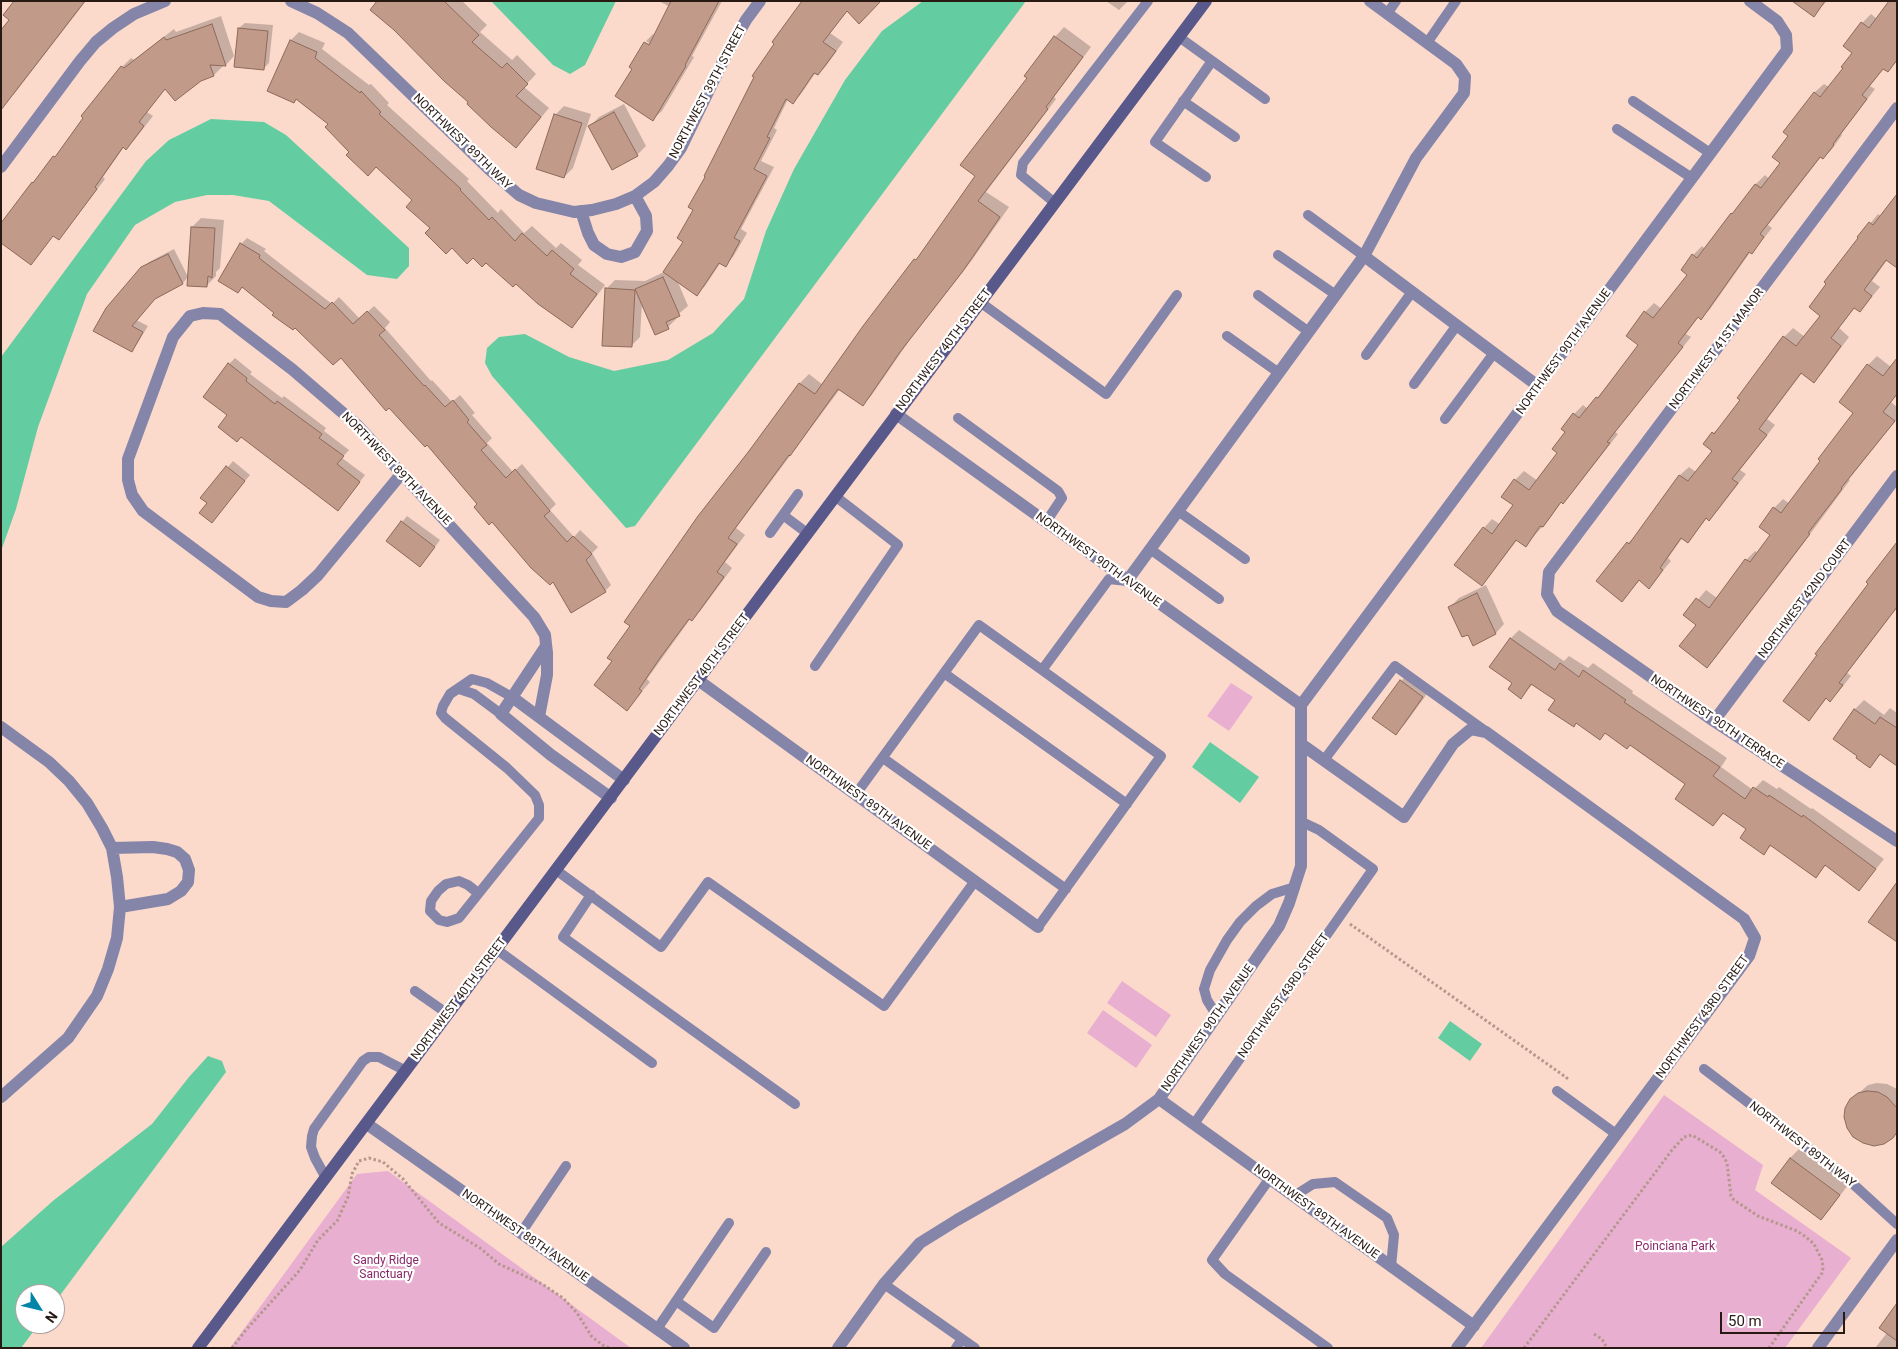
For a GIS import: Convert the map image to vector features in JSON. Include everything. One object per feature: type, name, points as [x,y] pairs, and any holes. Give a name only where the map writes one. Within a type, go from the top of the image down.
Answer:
[{"type":"street","points":[[1,167],[96,42],[112,28],[134,14],[165,1]]},
{"type":"street","name":"NORTHWEST 89TH WAY","points":[[291,1],[334,22],[354,38],[490,170],[519,195],[544,205],[574,212],[616,204],[635,196],[654,182]]},
{"type":"street","name":"NORTHWEST 39TH STREET","points":[[654,182],[681,148],[725,57],[746,20],[760,1]]},
{"type":"street","name":"NORTHWEST 40TH STREET","points":[[198,1348],[1206,1]]},
{"type":"street","points":[[1127,581],[1364,256],[1416,158],[1464,92],[1465,77],[1456,64],[1370,1]]},
{"type":"street","name":"NORTHWEST 90TH AVENUE","points":[[838,1348],[884,1284],[920,1243],[1125,1124],[1159,1099],[1279,926],[1295,887],[1301,866],[1301,706],[1787,50],[1786,35],[1777,21],[1750,1]]},
{"type":"street","name":"NORTHWEST 41ST MANOR","points":[[1547,594],[1549,572],[1897,108]]},
{"type":"street","points":[[581,211],[594,246],[607,254],[621,257],[634,252],[647,231],[646,216],[635,196]]},
{"type":"street","points":[[1364,256],[1538,386]]},
{"type":"street","name":"NORTHWEST 89TH AVENUE","points":[[402,474],[318,575],[286,602],[258,598],[144,511],[132,496],[128,480],[128,459],[173,337],[190,316],[203,313],[220,314],[293,370],[358,426],[534,616],[545,635],[546,646],[547,675],[539,717]]},
{"type":"street","name":"NORTHWEST 90TH AVENUE","points":[[896,414],[1301,706]]},
{"type":"street","name":"NORTHWEST 42ND COURT","points":[[1714,722],[1897,476]]},
{"type":"street","name":"NORTHWEST 90TH TERRACE","points":[[1547,594],[1557,611],[1714,722],[1897,841]]},
{"type":"street","points":[[546,646],[501,714],[551,755],[610,798]]},
{"type":"street","name":"NORTHWEST 89TH AVENUE","points":[[698,680],[1038,927]]},
{"type":"street","points":[[512,697],[624,780]]},
{"type":"street","points":[[1,728],[49,762],[69,781],[87,803],[112,848],[120,907],[117,938],[108,969],[97,996],[68,1038],[1,1097]]},
{"type":"street","points":[[1301,744],[1404,817],[1453,744],[1472,730],[1486,732]]},
{"type":"street","name":"NORTHWEST 43RD STREET","points":[[1458,1348],[1749,956],[1755,938],[1744,919],[1486,732]]},
{"type":"street","points":[[112,848],[145,846],[167,848],[177,852],[185,860],[189,870],[188,882],[181,891],[168,899],[120,907]]},
{"type":"street","name":"NORTHWEST 89TH AVENUE","points":[[1159,1099],[1474,1326]]},
{"type":"street","name":"NORTHWEST 88TH AVENUE","points":[[367,1124],[684,1348]]},
{"type":"street","points":[[1818,1348],[1897,1240]]},
{"type":"lane","points":[[1055,203],[1021,176],[1023,163],[1148,1]]},
{"type":"lane","points":[[1387,14],[1396,1]]},
{"type":"lane","points":[[1427,43],[1456,1]]},
{"type":"lane","points":[[1179,37],[1265,99]]},
{"type":"lane","points":[[1206,177],[1155,142],[1212,61]]},
{"type":"lane","points":[[1184,101],[1235,137]]},
{"type":"lane","points":[[1633,101],[1710,154]]},
{"type":"lane","points":[[1617,129],[1692,178]]},
{"type":"lane","points":[[1308,216],[1364,256]]},
{"type":"lane","points":[[1278,255],[1336,295]]},
{"type":"lane","points":[[1366,356],[1412,292]]},
{"type":"lane","points":[[980,302],[1106,394],[1176,295]]},
{"type":"lane","points":[[1258,295],[1309,332]]},
{"type":"lane","points":[[1414,384],[1457,325]]},
{"type":"lane","points":[[1227,336],[1279,372]]},
{"type":"lane","points":[[1445,419],[1494,353]]},
{"type":"lane","points":[[958,418],[1058,491],[1062,498],[1046,522]]},
{"type":"lane","points":[[770,533],[798,494]]},
{"type":"lane","points":[[815,666],[898,545],[835,496]]},
{"type":"lane","points":[[1178,511],[1245,559]]},
{"type":"lane","points":[[783,515],[807,533]]},
{"type":"lane","points":[[1150,549],[1219,599]]},
{"type":"lane","points":[[1042,670],[1109,579],[1127,581]]},
{"type":"lane","points":[[856,794],[979,625],[1161,756],[1038,927]]},
{"type":"lane","points":[[1324,760],[1395,666],[1486,732]]},
{"type":"lane","points":[[944,673],[1127,804]]},
{"type":"lane","points":[[478,893],[459,881],[446,884],[438,891],[431,902],[430,911],[439,920],[447,922],[459,918],[539,818],[539,805],[534,795],[507,768],[441,713],[450,694],[472,679],[487,683],[512,697]]},
{"type":"lane","points":[[459,689],[474,694],[501,714]]},
{"type":"lane","points":[[883,758],[1066,889]]},
{"type":"lane","name":"NORTHWEST 43RD STREET","points":[[1194,1124],[1373,869],[1319,830],[1302,822]]},
{"type":"lane","points":[[556,870],[661,947],[708,882],[884,1006],[975,881]]},
{"type":"lane","points":[[1216,1016],[1206,1000],[1204,989],[1210,970],[1227,940],[1256,906],[1272,894],[1295,887]]},
{"type":"lane","points":[[591,895],[563,937],[795,1104]]},
{"type":"lane","points":[[496,949],[652,1063]]},
{"type":"lane","points":[[415,991],[448,1014]]},
{"type":"lane","points":[[326,1178],[311,1148],[314,1129],[364,1060],[369,1057],[379,1057],[406,1071]]},
{"type":"lane","name":"NORTHWEST 89TH WAY","points":[[1704,1069],[1841,1173],[1897,1224]]},
{"type":"lane","points":[[1557,1091],[1616,1134]]},
{"type":"lane","points":[[521,1233],[566,1166]]},
{"type":"lane","points":[[1270,1178],[1212,1260],[1225,1274],[1328,1348]]},
{"type":"lane","points":[[1294,1196],[1313,1184],[1335,1182],[1387,1218],[1394,1235],[1392,1267]]},
{"type":"lane","points":[[657,1329],[729,1223]]},
{"type":"lane","points":[[676,1301],[714,1328],[766,1252]]},
{"type":"lane","points":[[884,1284],[975,1348]]},
{"type":"lane","points":[[956,1348],[962,1339]]},
{"type":"path","points":[[1340,916],[1567,1078],[1557,1091]]},
{"type":"path","points":[[1524,1348],[1672,1150],[1684,1137],[1692,1135],[1720,1152],[1724,1157],[1727,1163],[1731,1196],[1734,1200],[1758,1216],[1806,1236],[1814,1244],[1822,1260],[1822,1273],[1769,1348]]},
{"type":"path","points":[[232,1348],[300,1270],[318,1240],[337,1221],[348,1196],[352,1174],[359,1161],[369,1158],[383,1162],[403,1179],[438,1224],[480,1248],[499,1264],[542,1284],[563,1298],[577,1313],[592,1337],[610,1348]]},
{"type":"path","points":[[1594,1334],[1608,1348]]},
{"type":"green space","points":[[1231,683],[1253,697],[1229,731],[1207,716]]},
{"type":"green space","points":[[1122,981],[1171,1015],[1156,1037],[1107,1003]]},
{"type":"green space","points":[[1103,1010],[1152,1045],[1136,1068],[1087,1033]]},
{"type":"green space","name":"Poinciana Park","points":[[1664,1095],[1763,1165],[1755,1190],[1851,1258],[1785,1348],[1481,1348]]},
{"type":"green space","name":"Sandy Ridge Sanctuary","points":[[388,1171],[631,1348],[230,1348],[357,1174]]},
{"type":"shaded area","points":[[491,1],[616,1],[585,65],[570,74],[553,65]]},
{"type":"shaded area","points":[[923,1],[1026,1],[635,526],[626,528],[492,376],[485,363],[487,348],[499,337],[525,334],[569,357],[614,371],[668,360],[713,333],[744,299],[766,231],[794,169],[845,80],[882,31]]},
{"type":"shaded area","points":[[211,119],[264,122],[286,135],[409,248],[409,266],[397,279],[367,275],[269,201],[233,195],[207,195],[175,202],[135,225],[87,294],[38,427],[16,509],[1,551],[1,357],[146,161],[169,140]]},
{"type":"shaded area","points":[[1210,742],[1259,777],[1240,803],[1192,767]]},
{"type":"shaded area","points":[[1450,1021],[1482,1044],[1470,1061],[1438,1038]]},
{"type":"shaded area","points":[[208,1056],[222,1061],[226,1072],[65,1289],[65,1284],[15,1284],[15,1334],[32,1334],[21,1348],[1,1348],[1,1247],[54,1200],[152,1124]]},
{"type":"building","points":[[14,1],[85,1],[1,110],[1,30],[9,20],[3,15]]},
{"type":"building","points":[[377,1],[444,1],[479,35],[472,42],[502,68],[507,63],[528,84],[516,96],[541,117],[516,148],[467,104],[468,102],[444,81],[394,30],[370,10]]},
{"type":"building","points":[[671,1],[719,1],[686,66],[653,121],[615,96],[632,69],[629,67],[644,42],[649,45]]},
{"type":"building","points":[[802,1],[881,1],[859,24],[847,11],[823,42],[836,51],[818,75],[814,73],[793,104],[786,99],[767,137],[770,138],[754,169],[767,176],[734,238],[740,241],[726,267],[719,263],[697,296],[663,272],[683,242],[677,238],[693,210],[688,207],[705,177],[754,77],[752,76],[774,44],[772,42]]},
{"type":"building","points":[[1792,1],[1825,1],[1814,17]]},
{"type":"building","points":[[1889,1],[1897,1],[1897,60],[1888,72],[1883,69],[1862,95],[1867,99],[1834,145],[1823,159],[1820,157],[1760,234],[1764,237],[1752,254],[1749,252],[1701,320],[1698,317],[1678,343],[1683,347],[1607,442],[1610,443],[1563,504],[1561,502],[1543,527],[1540,526],[1526,547],[1516,540],[1482,586],[1454,565],[1483,527],[1492,534],[1513,505],[1501,497],[1514,479],[1529,490],[1557,453],[1552,449],[1565,432],[1561,429],[1573,413],[1579,418],[1596,397],[1598,398],[1638,345],[1626,336],[1644,311],[1653,318],[1687,275],[1681,270],[1692,254],[1697,258],[1755,184],[1761,188],[1780,163],[1772,157],[1788,136],[1783,132],[1814,92],[1820,97],[1843,68],[1841,67],[1852,53],[1843,46],[1861,22],[1869,28]]},
{"type":"building","points":[[212,24],[226,66],[210,65],[214,76],[201,81],[175,101],[165,89],[139,122],[144,126],[126,150],[123,147],[95,187],[97,189],[59,240],[53,236],[31,265],[1,243],[1,223],[53,156],[55,157],[83,118],[81,116],[121,66],[124,68],[164,37],[166,40]]},
{"type":"building","points":[[238,28],[268,31],[264,70],[234,67]]},
{"type":"building","points":[[1054,36],[1083,57],[1046,107],[1048,109],[978,201],[1000,217],[963,271],[900,352],[863,406],[838,389],[728,538],[737,544],[717,572],[724,577],[692,621],[689,619],[660,658],[639,689],[642,691],[627,711],[594,685],[612,661],[607,658],[630,626],[624,622],[698,516],[799,383],[815,394],[863,326],[914,259],[916,260],[975,176],[960,165],[1027,78],[1024,76]]},
{"type":"building","points":[[290,40],[317,52],[315,58],[360,93],[361,91],[381,112],[379,114],[461,189],[489,220],[492,217],[515,241],[522,233],[547,256],[552,250],[574,269],[570,274],[597,294],[572,328],[538,304],[516,284],[513,287],[486,263],[482,267],[473,258],[467,264],[452,248],[446,254],[425,233],[430,228],[406,207],[412,200],[376,167],[368,176],[346,155],[349,152],[325,127],[328,124],[296,99],[294,103],[267,91]]},
{"type":"building","points":[[614,112],[638,156],[612,170],[588,126]]},
{"type":"building","points":[[554,114],[582,123],[564,178],[536,169]]},
{"type":"building","points":[[1897,194],[1897,268],[1886,260],[1864,290],[1872,296],[1860,312],[1854,308],[1831,338],[1841,346],[1814,383],[1801,373],[1759,429],[1767,435],[1732,479],[1738,483],[1709,521],[1706,518],[1688,543],[1681,538],[1660,568],[1663,570],[1649,589],[1639,580],[1622,602],[1596,581],[1627,542],[1629,544],[1679,475],[1688,481],[1712,451],[1703,444],[1712,432],[1714,434],[1740,400],[1737,398],[1783,336],[1796,346],[1820,316],[1809,307],[1826,284],[1824,282],[1869,222],[1873,225]]},
{"type":"building","points":[[191,227],[215,228],[212,278],[208,276],[207,287],[187,286]]},
{"type":"building","points":[[240,243],[260,255],[259,258],[325,309],[332,302],[353,324],[367,311],[385,330],[379,335],[424,386],[445,407],[453,400],[469,420],[467,422],[487,445],[481,450],[506,478],[515,469],[550,511],[544,516],[567,542],[573,536],[592,554],[586,560],[606,592],[571,613],[553,582],[550,585],[531,568],[492,522],[489,525],[474,507],[477,504],[427,445],[425,447],[389,408],[386,411],[341,358],[333,365],[295,328],[293,330],[272,315],[274,313],[242,287],[238,293],[218,281]]},
{"type":"building","points":[[168,254],[183,284],[155,299],[132,326],[143,332],[132,352],[93,331],[106,308],[141,267]]},
{"type":"building","points":[[663,277],[680,316],[666,322],[669,329],[655,335],[635,289]]},
{"type":"building","points":[[605,288],[635,290],[632,347],[602,346]]},
{"type":"building","points":[[1897,358],[1897,394],[1883,412],[1895,421],[1841,488],[1808,533],[1810,534],[1707,668],[1679,646],[1696,625],[1683,615],[1696,598],[1709,608],[1745,559],[1750,562],[1770,535],[1759,527],[1773,507],[1781,513],[1820,461],[1818,459],[1853,413],[1839,402],[1867,364],[1883,376]]},
{"type":"building","points":[[228,363],[247,378],[246,381],[275,404],[277,401],[322,434],[319,438],[344,456],[337,464],[360,482],[338,511],[241,437],[237,442],[218,427],[227,415],[203,397]]},
{"type":"building","points":[[226,466],[245,481],[212,523],[199,513],[207,503],[200,498]]},
{"type":"building","points":[[401,521],[435,547],[420,567],[386,541]]},
{"type":"building","points":[[1897,542],[1897,607],[1839,683],[1843,685],[1830,702],[1826,698],[1809,721],[1783,701],[1817,655],[1815,654],[1868,584],[1866,582]]},
{"type":"building","points":[[1477,593],[1496,634],[1473,646],[1468,635],[1462,637],[1448,607]]},
{"type":"building","points":[[1510,638],[1555,670],[1560,663],[1579,677],[1583,670],[1626,700],[1624,702],[1720,767],[1713,776],[1745,799],[1753,787],[1768,797],[1769,795],[1802,817],[1803,815],[1876,869],[1859,891],[1825,865],[1816,878],[1770,845],[1764,855],[1740,838],[1746,829],[1723,813],[1713,826],[1675,799],[1685,784],[1630,745],[1627,749],[1605,733],[1600,740],[1576,723],[1574,727],[1548,710],[1555,700],[1531,684],[1521,699],[1508,689],[1512,683],[1489,667]]},
{"type":"building","points":[[1400,680],[1423,697],[1396,735],[1372,718]]},
{"type":"building","points":[[1854,709],[1875,724],[1880,717],[1897,728],[1897,766],[1880,754],[1870,768],[1833,739]]},
{"type":"building","points":[[1897,882],[1897,942],[1868,922]]},
{"type":"building","points":[[1867,1091],[1878,1092],[1887,1097],[1897,1108],[1897,1132],[1893,1138],[1884,1144],[1874,1146],[1863,1143],[1853,1137],[1847,1128],[1844,1117],[1845,1108],[1850,1099],[1858,1093]]},
{"type":"building","points":[[1790,1158],[1840,1195],[1821,1220],[1771,1183]]},
{"type":"building","points":[[1897,1303],[1897,1341],[1879,1328]]}]
